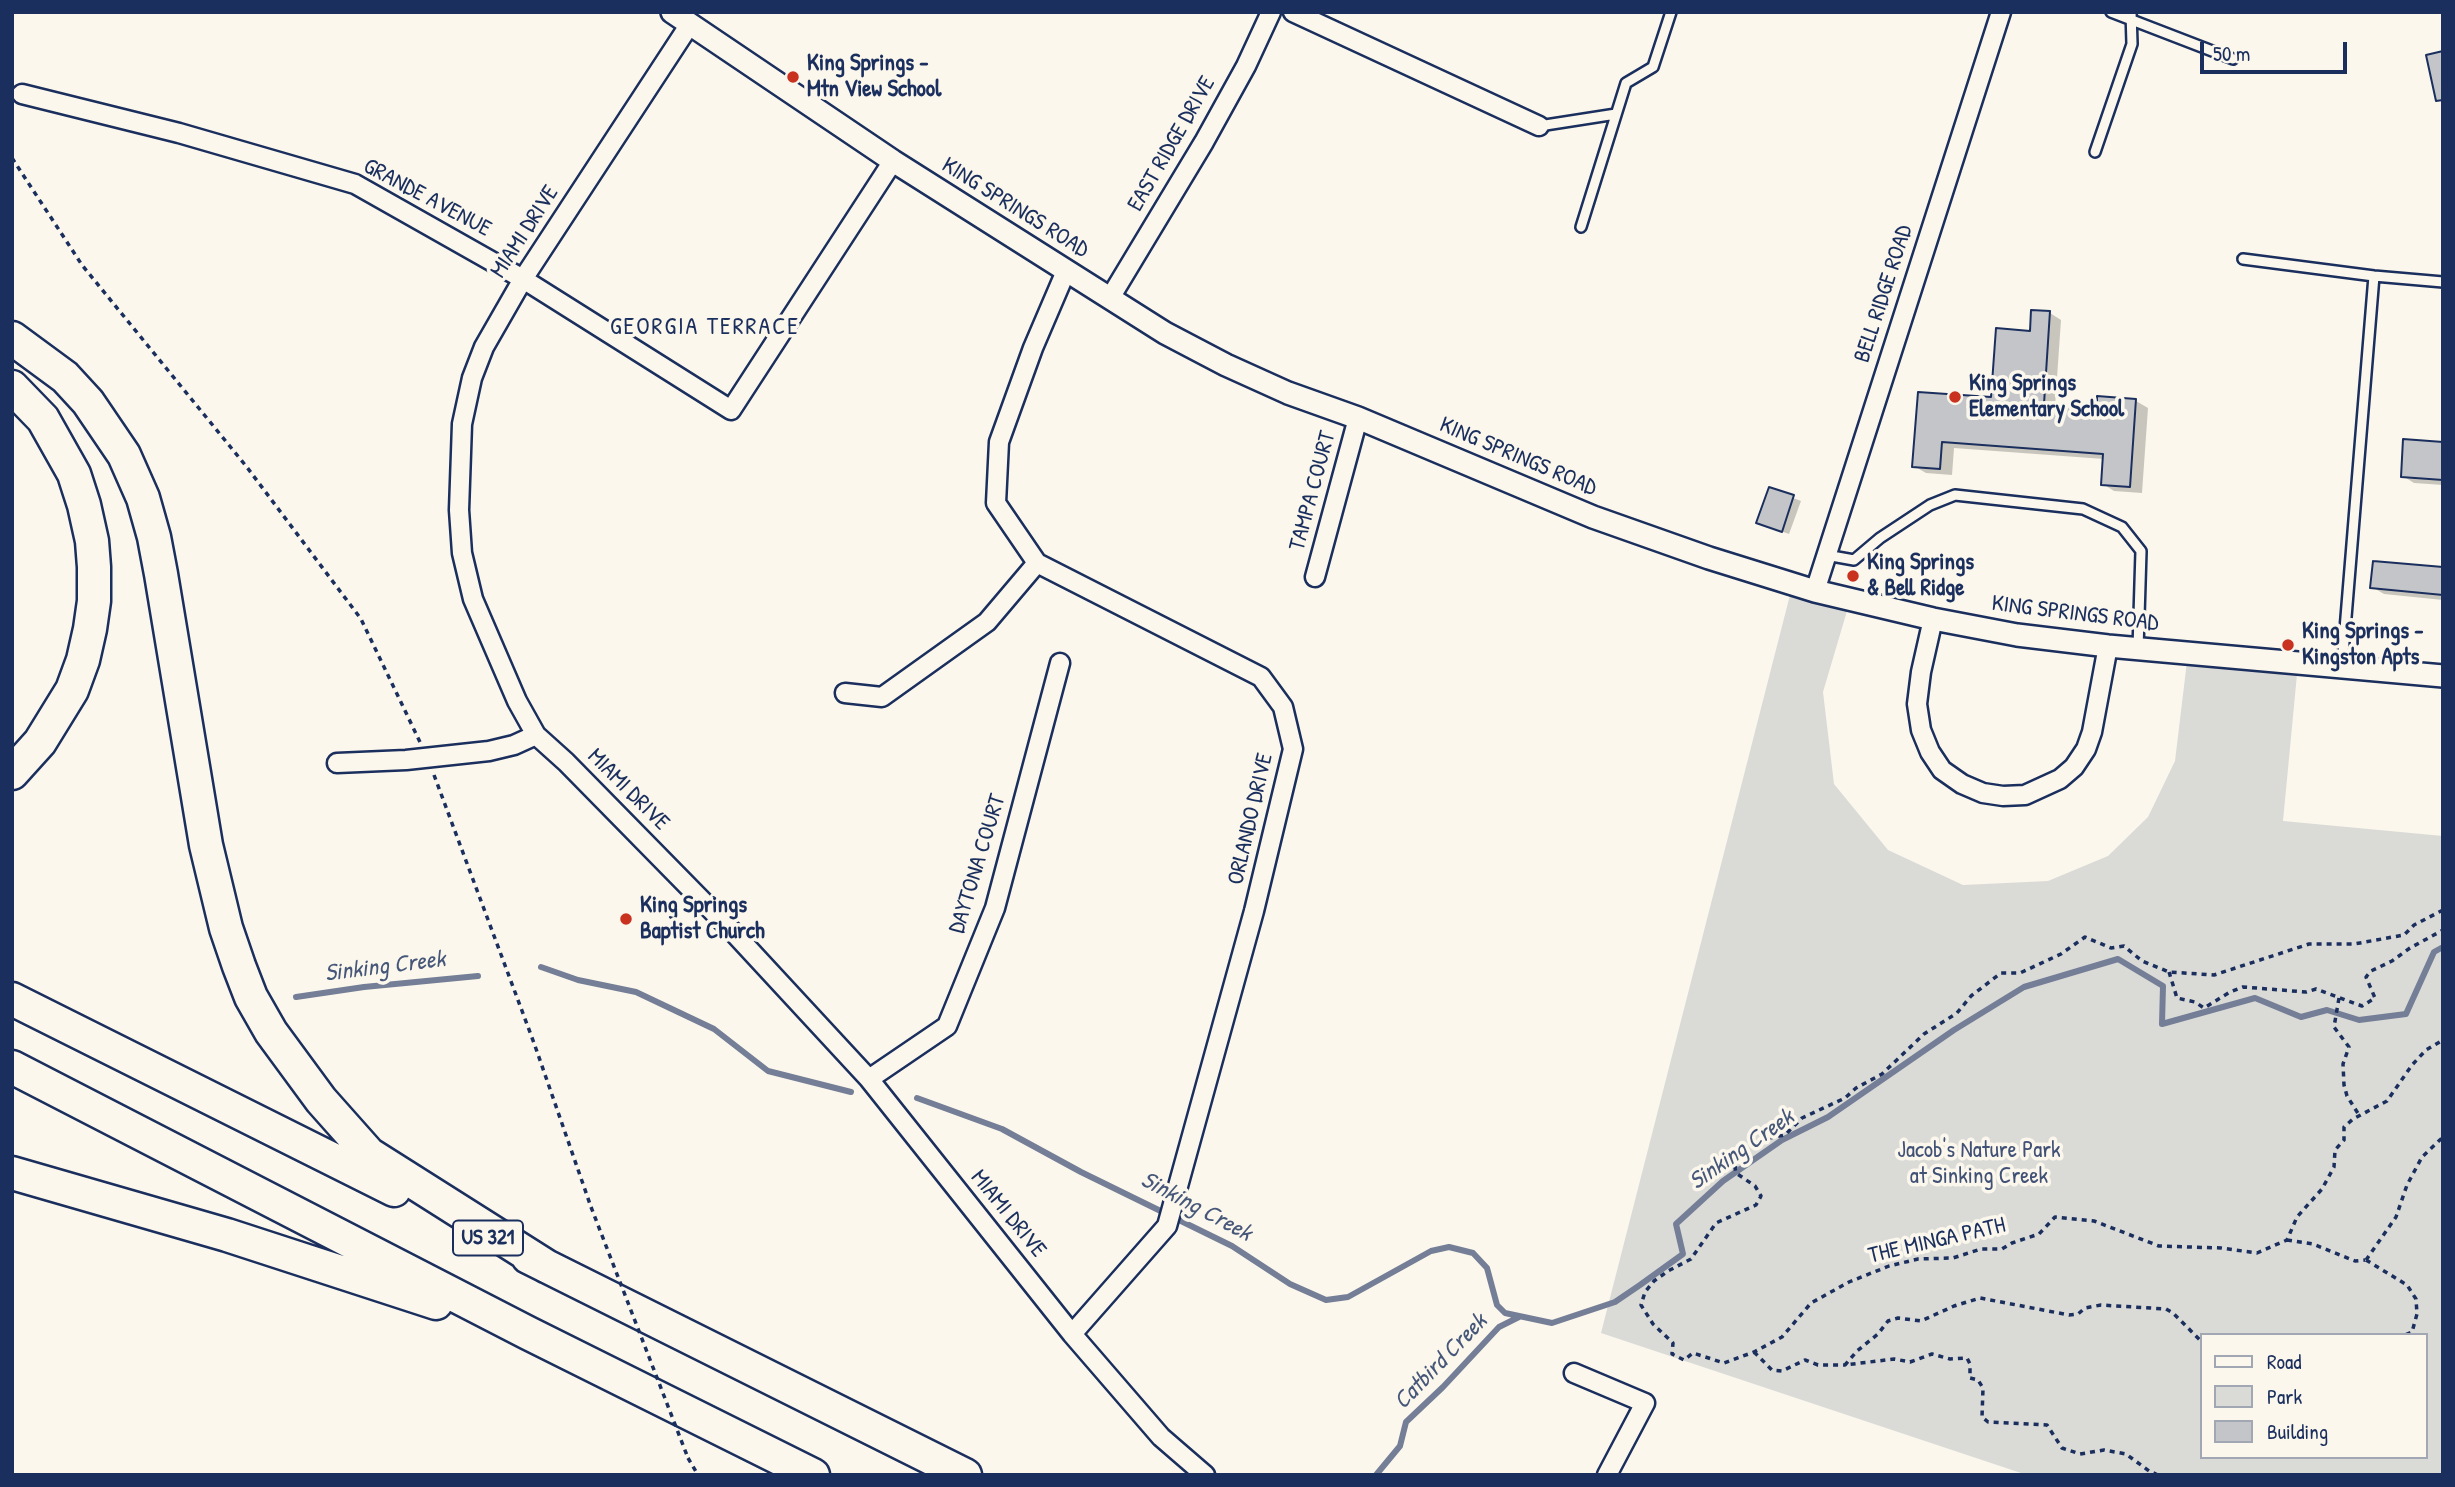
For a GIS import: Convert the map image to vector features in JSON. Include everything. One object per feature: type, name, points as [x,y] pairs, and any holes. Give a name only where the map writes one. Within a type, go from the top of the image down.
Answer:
[{"type":"highway","points":[[12,338],[65,377],[88,402],[124,456],[143,498],[161,574],[206,845],[234,953],[251,997],[271,1032],[321,1100],[369,1154],[546,1266]]},
{"type":"highway","points":[[12,387],[43,419],[74,474],[92,541],[94,567],[94,601],[90,629],[72,690],[40,742],[12,773]]},
{"type":"highway","name":"US 321","points":[[12,999],[965,1475]]},
{"type":"highway","points":[[12,1067],[528,1333],[813,1475]]},
{"type":"highway","points":[[12,1172],[227,1235],[528,1333]]},
{"type":"street","name":"EAST RIDGE DRIVE","points":[[1110,298],[1247,66],[1271,12]]},
{"type":"street","points":[[1293,12],[1539,126]]},
{"type":"street","name":"BELL RIDGE ROAD","points":[[1815,591],[2001,12]]},
{"type":"street","name":"KING SPRINGS ROAD","points":[[681,18],[893,161],[1165,333],[1288,393],[1358,418],[1593,517],[1709,558],[1815,591],[1933,619],[2017,635],[2138,649],[2443,676]]},
{"type":"street","name":"MIAMI DRIVE","points":[[681,18],[523,279],[484,347],[472,378],[462,424],[459,510],[462,552],[473,599],[517,701],[536,735],[566,762],[733,932],[869,1079],[1072,1334],[1161,1437],[1205,1475]]},
{"type":"street","name":"GRANDE AVENUE","points":[[22,94],[179,133],[355,184],[523,279],[731,411],[893,161]]},
{"type":"street","name":"ORLANDO DRIVE","points":[[1066,271],[1032,348],[999,442],[996,503],[1037,563],[1261,677],[1283,707],[1293,749],[1258,898],[1167,1226],[1072,1334]]},
{"type":"street","name":"TAMPA COURT","points":[[1315,577],[1358,418]]},
{"type":"street","points":[[845,693],[882,697],[987,622],[1037,563]]},
{"type":"street","points":[[1933,619],[1917,704],[1921,730],[1930,752],[1942,770],[1962,784],[1993,795],[2025,795],[2060,779],[2074,767],[2086,749],[2092,732],[2108,646]]},
{"type":"street","name":"DAYTONA COURT","points":[[869,1079],[947,1026],[995,908],[1060,663]]},
{"type":"street","points":[[337,764],[489,751],[514,745],[536,735]]},
{"type":"street","points":[[1574,1373],[1645,1403],[1606,1475]]},
{"type":"lane","points":[[1581,227],[1626,83],[1653,66],[1671,12]]},
{"type":"lane","points":[[2110,12],[2131,16],[2233,58]]},
{"type":"lane","points":[[2095,152],[2132,44],[2131,16]]},
{"type":"lane","points":[[1539,126],[1616,114]]},
{"type":"lane","points":[[2243,259],[2443,282]]},
{"type":"lane","points":[[2342,668],[2374,276]]},
{"type":"lane","points":[[1826,555],[1854,560],[1880,538],[1930,505],[1955,495],[2083,509],[2122,527],[2141,551],[2138,649]]},
{"type":"path","points":[[12,158],[82,265],[246,466],[361,619],[427,758],[534,1043],[592,1207],[688,1458],[698,1475]]},
{"type":"path","name":"THE MINGA PATH","points":[[2287,1240],[2257,1253],[2221,1248],[2159,1246],[2094,1221],[2055,1217],[2039,1234],[2002,1249],[1980,1249],[1953,1258],[1919,1259],[1889,1266],[1849,1282],[1811,1303],[1782,1337],[1754,1352],[1724,1363],[1693,1353],[1684,1360],[1672,1354],[1673,1343],[1653,1324],[1641,1305],[1645,1292],[1654,1282],[1691,1259],[1716,1223],[1756,1205],[1761,1196],[1755,1186],[1736,1173],[1735,1168],[1741,1154],[1765,1139],[1785,1135],[1802,1118],[1844,1098],[1882,1074],[1924,1034],[1957,1013],[1971,996],[2001,973],[2020,973],[2061,954],[2085,937],[2111,948],[2124,946],[2142,961],[2169,972],[2214,975],[2309,944],[2354,944],[2404,935],[2414,925],[2443,910]]},
{"type":"path","points":[[2169,972],[2177,998],[2195,1002],[2204,1009],[2243,987],[2306,992],[2316,989],[2362,1006],[2375,998],[2366,977],[2371,971],[2443,930]]},
{"type":"path","points":[[2339,998],[2334,1027],[2349,1047],[2343,1064],[2344,1085],[2347,1096],[2360,1115]]},
{"type":"path","points":[[2410,1333],[2417,1314],[2416,1299],[2407,1284],[2366,1260],[2355,1261],[2314,1244],[2287,1240],[2297,1217],[2322,1189],[2334,1167],[2335,1150],[2344,1140],[2344,1127],[2387,1101],[2426,1050],[2443,1040]]},
{"type":"path","points":[[2366,1260],[2396,1217],[2407,1185],[2421,1157],[2443,1137]]},
{"type":"path","points":[[1845,1365],[1888,1321],[1898,1318],[1922,1321],[1954,1306],[1980,1298],[2069,1315],[2101,1305],[2166,1309],[2200,1340]]},
{"type":"path","points":[[1754,1352],[1772,1370],[1782,1371],[1805,1360],[1818,1365],[1845,1365],[1894,1359],[1910,1362],[1932,1354],[1950,1359],[1967,1359],[1970,1364],[1970,1378],[1978,1380],[1983,1388],[1982,1417],[1988,1422],[2047,1425],[2062,1448],[2080,1454],[2104,1450],[2126,1454],[2158,1475]]},
{"type":"green space","name":"Jacob's Nature Park at Sinking Creek","points":[[1790,595],[1847,611],[1823,692],[1834,784],[1888,850],[1963,885],[2048,881],[2108,856],[2148,817],[2175,761],[2188,653],[2298,664],[2283,821],[2443,836],[2443,1475],[2027,1475],[1601,1333]]},
{"type":"building","points":[[2443,51],[2443,100],[2436,101],[2426,55]]},
{"type":"building","name":"King Springs Elementary School","points":[[2031,310],[2050,311],[2044,404],[2097,408],[2097,396],[2136,399],[2130,487],[2101,485],[2103,454],[1942,442],[1940,469],[1912,467],[1918,392],[1991,397],[1996,328],[2030,331]]},
{"type":"building","points":[[2403,439],[2443,442],[2443,480],[2401,477]]},
{"type":"building","points":[[1769,487],[1794,495],[1782,532],[1756,523]]},
{"type":"building","points":[[2373,561],[2443,567],[2443,595],[2370,588]]},
{"type":"waterway","name":"Sinking Creek","points":[[917,1098],[1002,1129],[1081,1172],[1232,1246],[1290,1284],[1326,1300],[1348,1297],[1431,1251],[1449,1247],[1473,1253],[1487,1268],[1497,1305],[1505,1313],[1552,1323],[1615,1302],[1640,1285],[1683,1254],[1676,1224],[1723,1181],[1782,1140],[1828,1117],[1954,1030],[2024,987],[2118,959],[2163,986],[2162,1024],[2255,998],[2301,1017],[2327,1010],[2359,1020],[2406,1014],[2434,952],[2443,947]]},
{"type":"waterway","name":"Sinking Creek","points":[[541,967],[578,980],[636,992],[714,1029],[768,1071],[851,1092]]},
{"type":"waterway","name":"Sinking Creek","points":[[296,997],[364,987],[478,976]]},
{"type":"waterway","name":"Catbird Creek","points":[[1376,1475],[1400,1446],[1406,1422],[1499,1327],[1519,1317]]},
{"type":"place","name":"King Springs - Mtn View School","points":[[793,77]]},
{"type":"place","name":"King Springs Elementary School","points":[[1955,397]]},
{"type":"place","name":"King Springs & Bell Ridge","points":[[1853,576]]},
{"type":"place","name":"King Springs - Kingston Apts","points":[[2288,645]]},
{"type":"place","name":"King Springs Baptist Church","points":[[626,919]]},
{"type":"district","name":"GEORGIA TERRACE","points":[[705,328]]}]
